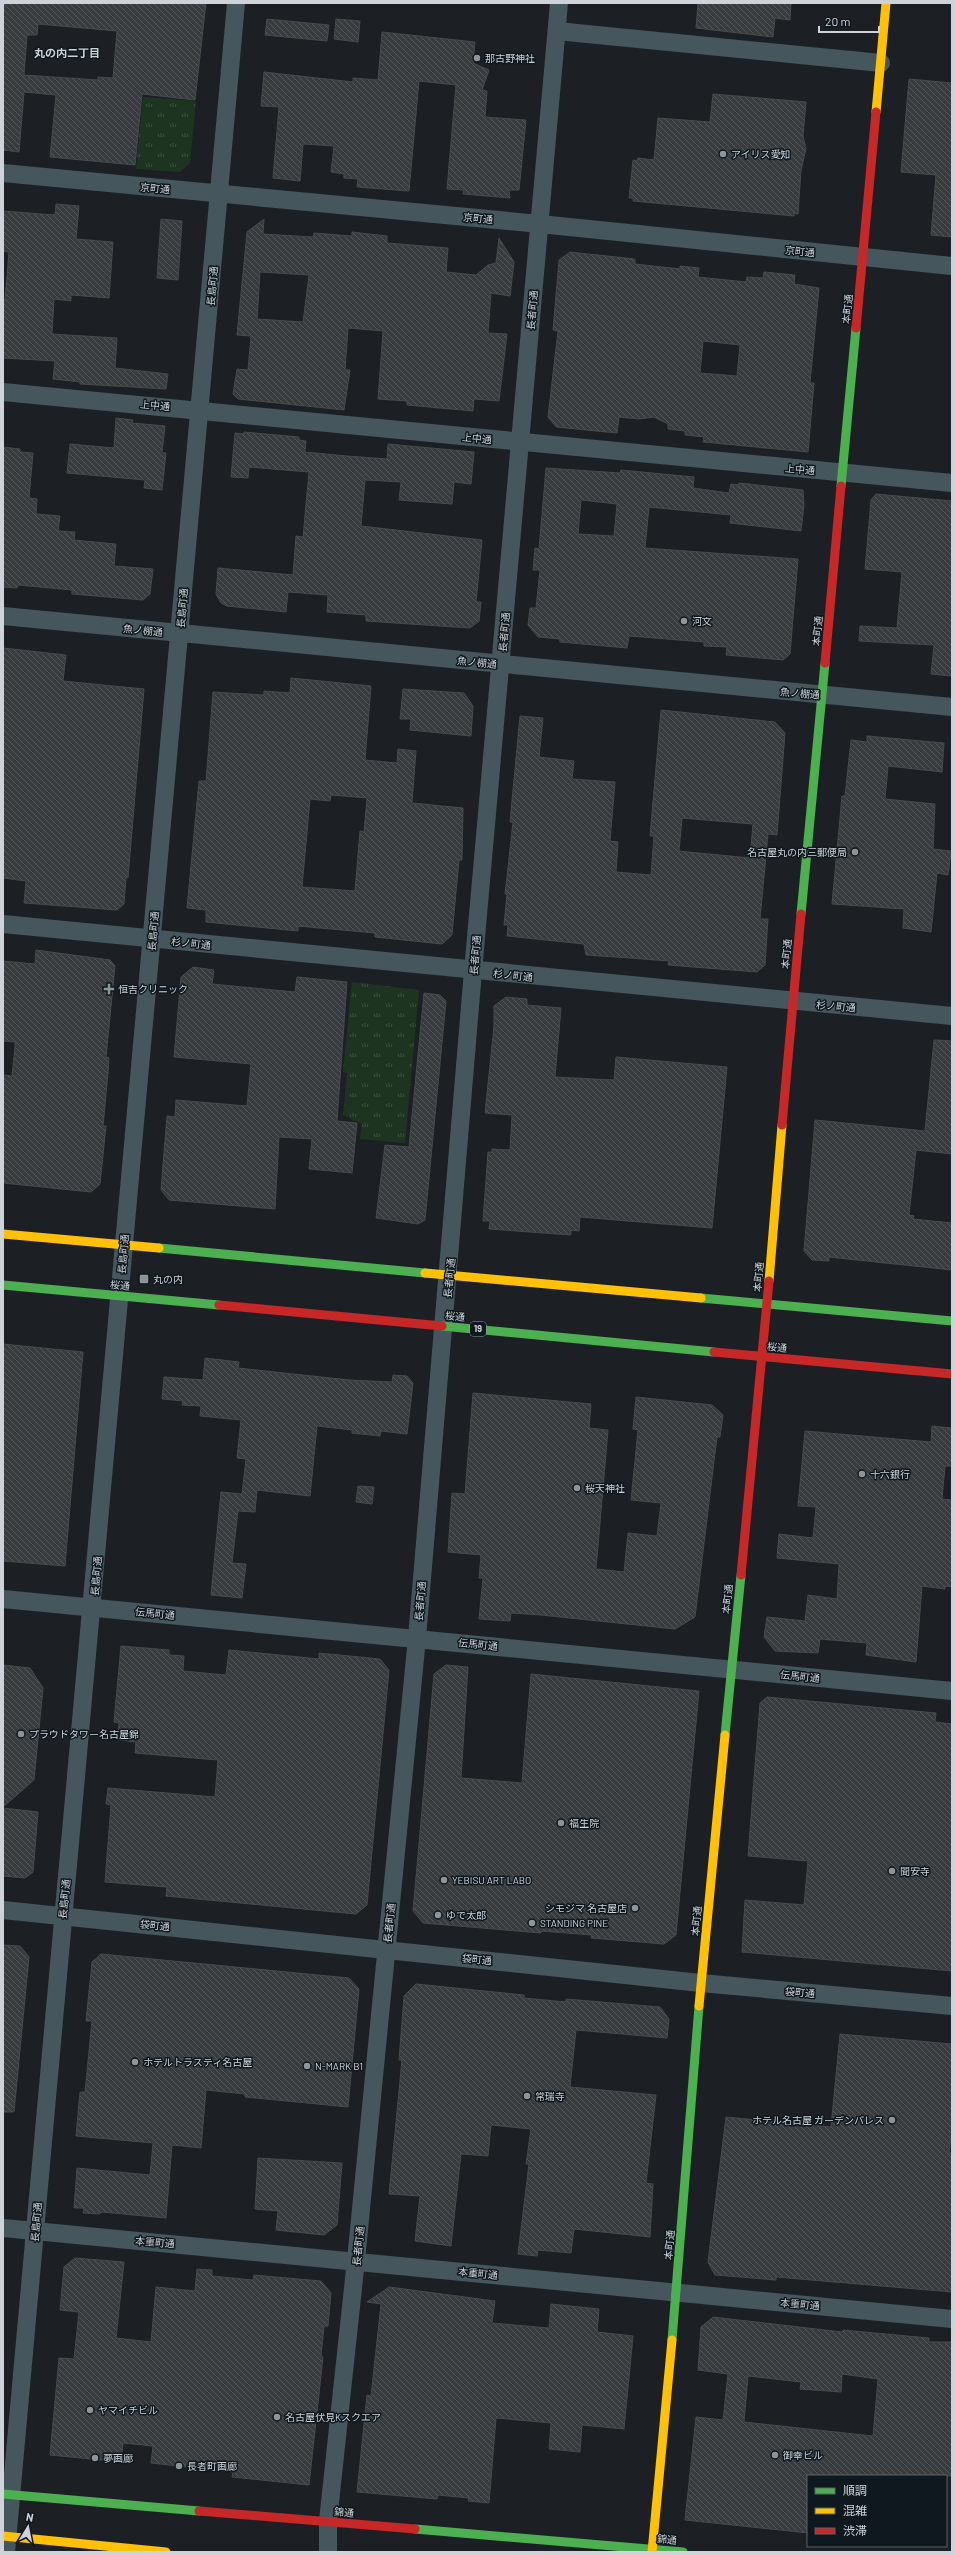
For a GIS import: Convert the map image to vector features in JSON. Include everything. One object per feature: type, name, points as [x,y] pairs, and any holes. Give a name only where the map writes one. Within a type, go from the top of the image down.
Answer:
[{"type":"main road","name":"本町通","points":[[652,2550],[676,2292],[701,1983],[767,1305],[793,1002],[823,695],[842,473],[886,3]]},
{"type":"main road","points":[[3,1234],[952,1321]]},
{"type":"main road","name":"桜通","points":[[3,1285],[952,1374]]},
{"type":"main road","name":"錦通","points":[[6,2494],[684,2552]]},
{"type":"main road","points":[[5,2541],[166,2552]]},
{"type":"street","name":"長島町通","points":[[5,2541],[6,2494],[35,2231],[63,1916],[93,1607],[123,1246],[153,940],[236,3]]},
{"type":"street","name":"長者町通","points":[[328,2552],[328,2521],[356,2260],[417,1638],[449,1275],[473,971],[502,665],[559,3]]},
{"type":"street","points":[[557,31],[881,63]]},
{"type":"street","name":"京町通","points":[[3,173],[540,224],[952,266]]},
{"type":"street","name":"上中通","points":[[3,392],[201,409],[520,442],[952,483]]},
{"type":"street","name":"魚ノ棚通","points":[[3,616],[952,707]]},
{"type":"street","name":"杉ノ町通","points":[[3,924],[153,940],[952,1016]]},
{"type":"street","name":"伝馬町通","points":[[3,1599],[952,1691]]},
{"type":"street","name":"袋町通","points":[[3,1910],[701,1983],[952,2006]]},
{"type":"street","name":"本重町通","points":[[3,2228],[356,2260],[952,2319]]},
{"type":"green space","points":[[143,97],[196,101],[190,163],[180,172],[136,169]]},
{"type":"green space","points":[[352,982],[419,990],[405,1143],[360,1139],[362,1124],[343,1115],[347,1073],[343,1072]]},
{"type":"building","points":[[3,3],[206,3],[195,100],[142,94],[135,165],[50,157],[56,95],[24,92],[19,152],[3,150]],"holes":[[[38,24],[117,31],[113,78],[98,77],[98,80],[24,75],[27,35],[37,35]]]},
{"type":"building","points":[[698,3],[791,3],[790,20],[775,18],[773,37],[696,28]]},
{"type":"building","points":[[267,19],[329,25],[327,41],[265,35]]},
{"type":"building","points":[[336,19],[360,21],[358,42],[334,39]]},
{"type":"building","points":[[382,32],[475,42],[473,63],[489,70],[482,90],[487,91],[485,117],[526,120],[519,190],[509,190],[510,198],[463,194],[464,190],[447,189],[456,85],[419,81],[409,191],[357,187],[358,179],[344,178],[344,174],[331,172],[334,146],[303,144],[300,181],[273,178],[279,107],[261,106],[264,72],[353,82],[353,78],[378,80]]},
{"type":"building","points":[[909,79],[952,83],[951,237],[931,235],[936,175],[901,172]]},
{"type":"building","points":[[713,94],[806,102],[803,136],[806,149],[801,170],[798,214],[794,213],[794,216],[633,201],[633,198],[629,198],[633,160],[637,161],[638,158],[654,160],[658,118],[710,122]]},
{"type":"building","points":[[56,204],[79,206],[76,239],[113,242],[109,298],[71,295],[71,301],[54,299],[52,334],[117,338],[115,368],[168,374],[166,389],[80,384],[80,382],[53,379],[55,361],[3,358],[3,300],[5,300],[9,252],[3,251],[3,211],[55,215]]},
{"type":"building","points":[[161,219],[182,221],[178,280],[157,278]]},
{"type":"building","points":[[264,219],[263,234],[313,237],[314,233],[352,236],[352,232],[387,236],[387,243],[448,248],[446,272],[476,275],[488,265],[496,263],[499,238],[514,262],[510,296],[491,293],[488,333],[507,334],[499,401],[474,399],[473,411],[407,405],[407,401],[378,399],[383,331],[348,328],[345,370],[350,370],[344,410],[238,399],[233,394],[237,369],[248,370],[251,336],[237,335],[247,232]],"holes":[[[260,272],[309,275],[303,322],[257,319]]]},
{"type":"building","points":[[570,252],[635,259],[635,264],[680,269],[680,266],[699,268],[698,277],[746,282],[747,277],[763,278],[764,272],[795,275],[794,284],[819,288],[810,383],[814,383],[808,452],[703,442],[704,437],[685,435],[685,431],[668,429],[668,424],[654,417],[639,419],[619,417],[617,433],[556,427],[548,417],[558,331],[553,330],[559,260]],"holes":[[[703,341],[740,345],[737,376],[700,373]]]},
{"type":"building","points":[[116,418],[133,420],[132,423],[165,426],[162,453],[166,453],[162,490],[144,488],[145,480],[67,473],[70,444],[114,448]]},
{"type":"building","points":[[244,432],[299,437],[299,440],[306,441],[305,452],[347,456],[387,459],[388,444],[474,452],[471,484],[454,482],[452,504],[399,500],[401,482],[365,480],[361,526],[482,540],[476,602],[481,602],[479,621],[470,628],[366,621],[366,615],[327,612],[328,595],[288,592],[286,612],[227,606],[221,603],[216,594],[218,568],[293,575],[296,536],[303,537],[309,472],[249,467],[248,478],[231,477],[235,433],[244,434]]},
{"type":"building","points":[[3,447],[20,449],[20,452],[33,453],[29,498],[37,499],[36,514],[60,516],[58,531],[75,532],[74,540],[116,544],[114,566],[153,569],[150,594],[143,600],[72,594],[72,590],[18,585],[17,588],[3,587]]},
{"type":"building","points":[[546,468],[620,473],[621,470],[694,477],[693,488],[729,493],[731,484],[738,485],[739,483],[803,490],[804,505],[801,531],[730,523],[731,515],[649,507],[645,548],[798,559],[790,654],[783,660],[726,655],[727,647],[704,646],[704,642],[629,636],[627,648],[560,642],[560,639],[538,637],[528,625],[530,608],[536,608],[540,570],[533,570],[535,548],[539,549]],"holes":[[[581,500],[617,504],[614,536],[578,534]]]},
{"type":"building","points":[[876,494],[952,501],[952,676],[931,674],[934,645],[859,641],[860,626],[897,628],[902,572],[865,569],[871,500]]},
{"type":"building","points":[[3,648],[66,655],[63,681],[144,689],[128,878],[126,877],[124,904],[117,910],[24,903],[26,881],[3,878]]},
{"type":"building","points":[[291,678],[371,686],[365,760],[397,763],[398,749],[416,751],[412,803],[463,808],[462,860],[459,860],[452,935],[442,944],[375,937],[375,933],[298,926],[298,931],[206,922],[206,910],[187,908],[199,781],[206,781],[213,692],[264,695],[264,691],[290,693]],"holes":[[[331,795],[367,798],[364,832],[360,831],[355,891],[302,887],[310,799],[330,801]]]},
{"type":"building","points":[[403,689],[464,693],[473,706],[471,736],[410,730],[411,719],[400,719]]},
{"type":"building","points":[[661,710],[775,722],[785,733],[777,835],[768,834],[760,919],[768,919],[765,965],[757,972],[668,965],[669,961],[586,955],[584,944],[507,936],[508,925],[504,925],[507,894],[505,894],[513,822],[510,822],[520,716],[543,718],[539,757],[574,761],[572,779],[615,782],[610,841],[618,842],[616,872],[651,875],[654,836],[650,836]],"holes":[[[682,818],[753,824],[750,858],[679,851]]]},
{"type":"building","points":[[867,736],[944,743],[942,772],[888,766],[885,799],[935,804],[933,849],[951,851],[948,875],[937,873],[931,932],[903,928],[904,909],[832,904],[842,796],[845,796],[851,740],[867,742]]},
{"type":"building","points":[[36,950],[110,960],[115,966],[106,1057],[109,1058],[103,1126],[106,1126],[100,1184],[91,1192],[3,1183],[3,1075],[12,1076],[15,1042],[3,1041],[3,961],[35,964]]},
{"type":"building","points":[[193,967],[214,970],[212,984],[295,992],[297,977],[347,982],[337,1121],[357,1123],[352,1173],[309,1169],[312,1139],[279,1137],[275,1209],[169,1200],[161,1190],[167,1116],[175,1117],[176,1100],[247,1106],[251,1064],[174,1057],[181,977]]},
{"type":"building","points":[[424,993],[440,995],[446,1001],[425,1220],[418,1224],[376,1218],[385,1145],[409,1147]]},
{"type":"building","points":[[506,997],[527,999],[527,1005],[561,1008],[555,1077],[614,1080],[616,1057],[727,1067],[712,1228],[580,1217],[579,1231],[571,1230],[571,1235],[489,1229],[490,1221],[483,1221],[488,1152],[492,1152],[492,1149],[510,1150],[512,1115],[485,1113],[494,1026],[494,1006]]},
{"type":"building","points":[[934,1040],[952,1041],[952,1154],[916,1150],[909,1215],[914,1216],[913,1219],[952,1223],[952,1270],[829,1257],[829,1261],[812,1260],[804,1251],[815,1120],[925,1131]]},
{"type":"building","points":[[3,1344],[83,1352],[65,1566],[3,1561]]},
{"type":"building","points":[[205,1358],[239,1362],[238,1368],[349,1380],[392,1382],[393,1375],[407,1376],[413,1383],[407,1434],[381,1431],[380,1436],[352,1433],[352,1430],[317,1426],[310,1496],[257,1490],[255,1512],[238,1511],[232,1563],[246,1564],[242,1598],[211,1595],[221,1492],[242,1494],[246,1459],[237,1458],[241,1420],[200,1416],[201,1406],[182,1405],[183,1401],[162,1399],[164,1377],[203,1380]]},
{"type":"building","points":[[473,1393],[591,1404],[589,1428],[608,1430],[596,1569],[624,1572],[628,1533],[657,1536],[661,1503],[631,1500],[638,1430],[633,1429],[636,1397],[712,1405],[723,1415],[720,1437],[717,1437],[695,1617],[675,1629],[511,1613],[510,1621],[479,1619],[483,1578],[479,1578],[481,1555],[448,1552],[452,1493],[465,1494]]},
{"type":"building","points":[[932,1426],[952,1428],[952,1466],[945,1466],[942,1499],[952,1500],[952,1587],[946,1586],[945,1589],[922,1586],[916,1662],[866,1655],[867,1643],[820,1639],[818,1653],[775,1651],[764,1637],[767,1617],[805,1621],[808,1595],[837,1599],[839,1564],[777,1558],[779,1534],[813,1538],[816,1507],[798,1506],[805,1431],[931,1442]]},
{"type":"building","points":[[358,1486],[374,1487],[372,1504],[356,1502]]},
{"type":"building","points":[[121,1646],[169,1650],[169,1655],[184,1656],[183,1671],[226,1675],[229,1650],[319,1659],[319,1653],[380,1659],[389,1670],[367,1905],[356,1914],[166,1896],[167,1887],[105,1882],[111,1805],[106,1804],[108,1788],[215,1797],[218,1760],[135,1753],[136,1742],[118,1740],[119,1723],[114,1722]]},
{"type":"building","name":"プラウドタワー名古屋錦","points":[[3,1665],[30,1668],[43,1688],[34,1780],[3,1807]]},
{"type":"building","points":[[446,1665],[468,1667],[461,1778],[522,1783],[531,1674],[699,1691],[676,1935],[664,1944],[591,1938],[592,1935],[541,1931],[541,1933],[423,1923],[413,1911],[434,1674]]},
{"type":"building","points":[[767,1697],[936,1713],[935,1722],[952,1724],[952,1971],[742,1952],[745,1900],[804,1905],[808,1861],[748,1856],[760,1703]]},
{"type":"building","points":[[3,1808],[38,1812],[33,1872],[25,1878],[3,1876]]},
{"type":"building","points":[[3,1945],[20,1946],[29,1957],[14,2112],[3,2112]]},
{"type":"building","points":[[101,1954],[349,1978],[359,1989],[348,2107],[245,2097],[245,2094],[206,2090],[201,2148],[172,2145],[166,2218],[102,2212],[99,2214],[83,2213],[84,2208],[74,2208],[77,2168],[150,2175],[153,2143],[76,2136],[80,2092],[85,2092],[92,2021],[86,2021],[92,1962]]},
{"type":"building","points":[[416,1984],[524,1995],[524,1998],[566,2002],[566,1999],[660,2007],[669,2019],[667,2038],[576,2030],[570,2087],[656,2095],[646,2183],[653,2184],[650,2237],[574,2229],[571,2253],[538,2250],[537,2256],[518,2254],[529,2164],[526,2164],[531,2129],[491,2125],[488,2156],[461,2154],[451,2246],[415,2241],[420,2196],[389,2194],[402,2060],[399,2060],[404,1996]]},
{"type":"building","points":[[840,2034],[952,2044],[952,2129],[949,2153],[952,2153],[952,2292],[776,2277],[776,2280],[715,2275],[708,2262],[726,2117],[831,2127]]},
{"type":"building","points":[[258,2158],[342,2163],[337,2225],[324,2235],[276,2230],[278,2211],[255,2209]]},
{"type":"building","points":[[75,2258],[124,2262],[116,2338],[151,2342],[156,2287],[195,2291],[197,2269],[212,2270],[212,2276],[253,2280],[254,2275],[321,2281],[331,2293],[328,2326],[324,2326],[321,2356],[323,2357],[309,2485],[232,2477],[233,2472],[151,2463],[153,2446],[123,2443],[121,2462],[50,2455],[59,2358],[74,2359],[79,2312],[60,2310],[64,2267]]},
{"type":"building","points":[[389,2287],[495,2301],[492,2323],[549,2328],[551,2304],[599,2309],[597,2332],[633,2336],[624,2429],[582,2425],[580,2452],[549,2449],[551,2423],[496,2418],[489,2503],[468,2501],[469,2498],[438,2495],[437,2499],[357,2492],[367,2395],[371,2396],[381,2304],[367,2302]]},
{"type":"building","points":[[713,2317],[842,2332],[843,2330],[929,2338],[929,2342],[952,2342],[952,2476],[807,2475],[807,2533],[685,2520],[696,2417],[723,2420],[728,2374],[698,2370],[701,2327]],"holes":[[[842,2374],[878,2379],[873,2436],[744,2422],[748,2376],[801,2382],[800,2389],[841,2392]]]},
{"type":"traffic: fast","points":[[841,486],[856,328]]},
{"type":"traffic: fast","points":[[801,914],[825,663]]},
{"type":"traffic: fast","points":[[159,1248],[425,1273]]},
{"type":"traffic: fast","points":[[3,1285],[219,1305]]},
{"type":"traffic: fast","points":[[701,1298],[952,1321]]},
{"type":"traffic: fast","points":[[442,1326],[714,1352]]},
{"type":"traffic: fast","points":[[725,1735],[741,1575]]},
{"type":"traffic: fast","points":[[672,2340],[699,2006]]},
{"type":"traffic: fast","points":[[3,2494],[199,2511]]},
{"type":"traffic: fast","points":[[415,2529],[683,2552]]},
{"type":"traffic: slow","points":[[876,112],[886,3]]},
{"type":"traffic: slow","points":[[769,1281],[782,1125]]},
{"type":"traffic: slow","points":[[3,1234],[159,1248]]},
{"type":"traffic: slow","points":[[425,1273],[701,1298]]},
{"type":"traffic: slow","points":[[699,2006],[725,1735]]},
{"type":"traffic: slow","points":[[652,2552],[672,2340]]},
{"type":"traffic: slow","points":[[3,2536],[166,2552]]},
{"type":"traffic: jam","points":[[856,328],[876,112]]},
{"type":"traffic: jam","points":[[825,663],[841,486]]},
{"type":"traffic: jam","points":[[782,1125],[801,914]]},
{"type":"traffic: jam","points":[[741,1575],[769,1281]]},
{"type":"traffic: jam","points":[[219,1305],[442,1326]]},
{"type":"traffic: jam","points":[[714,1352],[952,1374]]},
{"type":"traffic: jam","points":[[199,2511],[415,2529]]},
{"type":"place","name":"那古野神社","points":[[477,58]]},
{"type":"place","name":"アイリス愛知","points":[[723,154]]},
{"type":"place","name":"河文","points":[[684,621]]},
{"type":"place","name":"名古屋丸の内三郵便局","points":[[855,852]]},
{"type":"place","name":"恒吉クリニック","points":[[109,989]]},
{"type":"place","name":"丸の内","points":[[144,1279]]},
{"type":"place","name":"十六銀行","points":[[862,1474]]},
{"type":"place","name":"桜天神社","points":[[577,1488]]},
{"type":"place","name":"プラウドタワー名古屋錦","points":[[21,1734]]},
{"type":"place","name":"福生院","points":[[561,1823]]},
{"type":"place","name":"聞安寺","points":[[892,1871]]},
{"type":"place","name":"YEBISU ART LABO","points":[[444,1880]]},
{"type":"place","name":"シモジマ 名古屋店","points":[[635,1908]]},
{"type":"place","name":"ゆで太郎","points":[[438,1915]]},
{"type":"place","name":"STANDING PINE","points":[[532,1923]]},
{"type":"place","name":"ホテルトラスティ名古屋","points":[[135,2062]]},
{"type":"place","name":"N-MARK B1","points":[[307,2066]]},
{"type":"place","name":"常瑞寺","points":[[527,2096]]},
{"type":"place","name":"ホテル名古屋 ガーデンパレス","points":[[892,2120]]},
{"type":"place","name":"ヤマイチビル","points":[[90,2410]]},
{"type":"place","name":"名古屋伏見Kスクエア","points":[[277,2417]]},
{"type":"place","name":"御幸ビル","points":[[775,2455]]},
{"type":"place","name":"夢画廊","points":[[95,2458]]},
{"type":"place","name":"長者町画廊","points":[[179,2466]]},
{"type":"district","name":"丸の内二丁目","points":[[67,53]]}]
